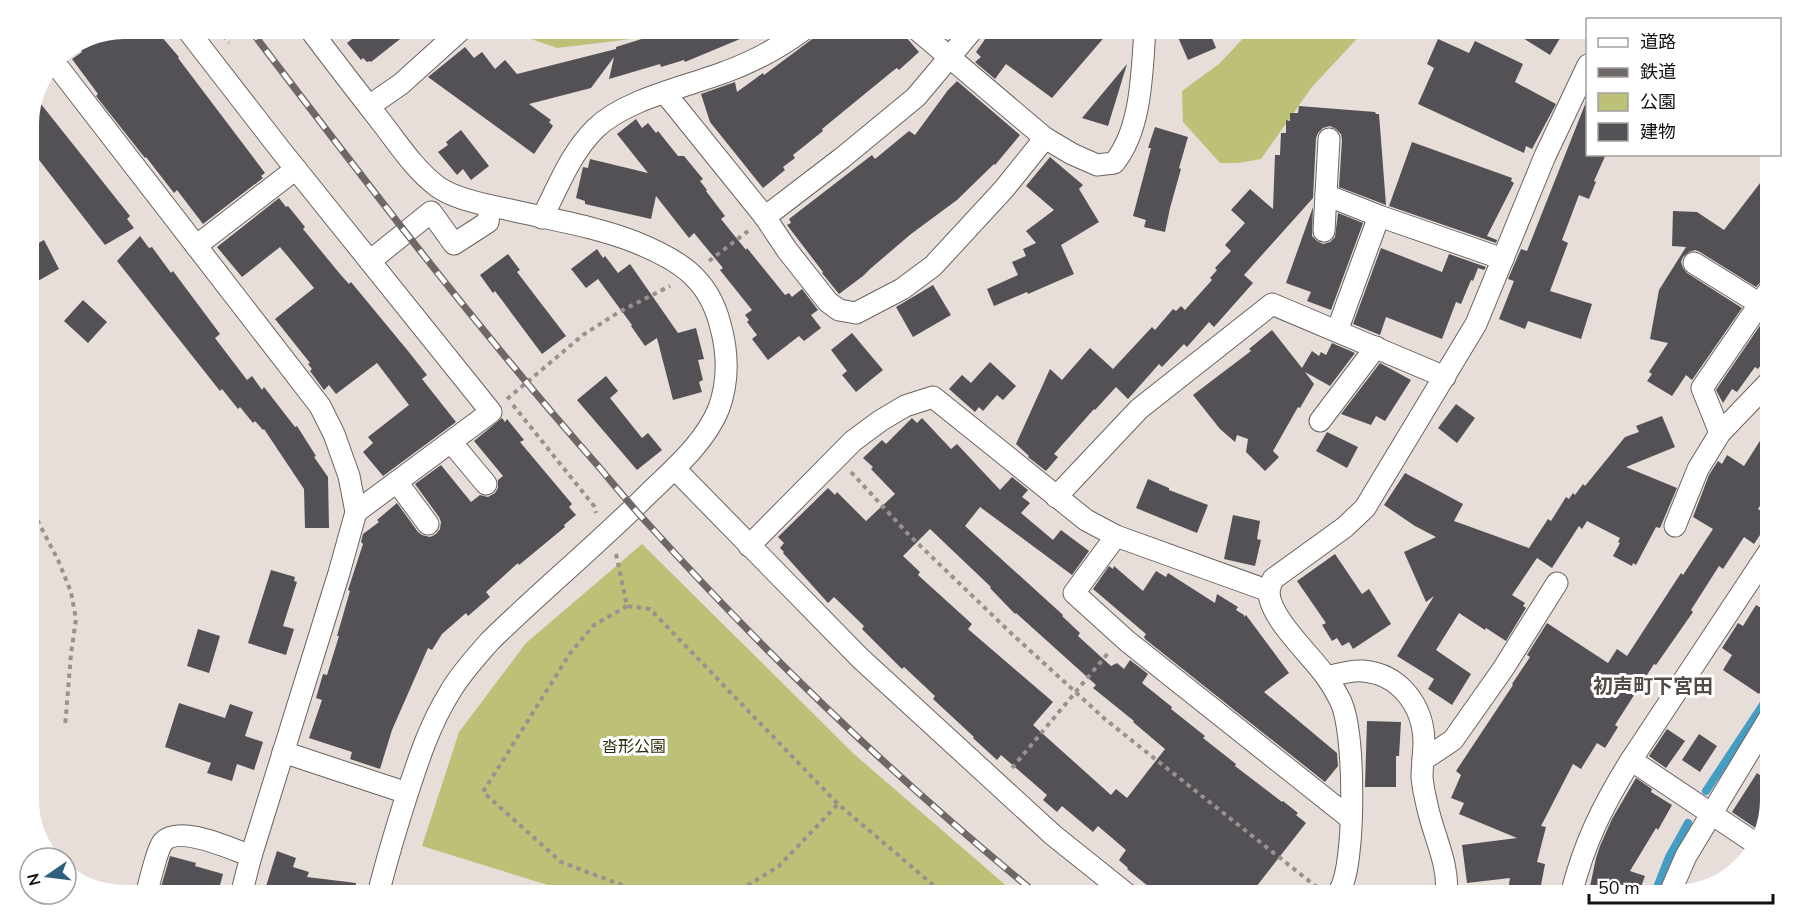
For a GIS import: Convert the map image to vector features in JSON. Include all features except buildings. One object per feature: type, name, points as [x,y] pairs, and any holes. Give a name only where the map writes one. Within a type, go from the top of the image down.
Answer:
[{"type":"street","points":[[195,39],[491,412],[356,512]]},
{"type":"street","points":[[317,39],[402,149],[440,188],[490,206],[622,237],[661,252],[693,274],[708,294],[718,317],[724,338],[727,363],[724,389],[718,410],[706,430],[675,468],[490,641],[450,691],[422,750],[384,866],[380,885]]},
{"type":"street","points":[[369,106],[401,84],[451,39]]},
{"type":"street","points":[[542,218],[578,148],[597,127],[622,109],[728,72],[789,39]]},
{"type":"street","points":[[928,39],[1045,138],[1097,165],[1114,164],[1122,154],[1130,136],[1140,85],[1144,39]]},
{"type":"street","points":[[765,217],[916,97],[965,39]]},
{"type":"street","points":[[1338,885],[1343,882],[1349,852],[1351,819],[1348,732],[1342,704],[1327,677],[1309,658],[1274,610],[1269,591],[1273,579],[1345,527],[1365,508],[1445,377],[1476,324],[1545,156],[1586,67]]},
{"type":"street","points":[[59,69],[320,406],[334,434],[349,476],[356,512],[244,885]]},
{"type":"street","points":[[665,93],[765,217],[787,250],[828,302],[840,310],[856,314],[903,289],[933,266],[1004,189],[1045,138]]},
{"type":"street","points":[[1324,231],[1329,139]]},
{"type":"street","points":[[196,246],[296,169]]},
{"type":"street","points":[[1326,195],[1503,259]]},
{"type":"street","points":[[370,261],[431,212],[454,244],[488,222],[490,206]]},
{"type":"street","points":[[1337,331],[1379,216]]},
{"type":"street","points":[[1694,263],[1760,294]]},
{"type":"street","points":[[1720,433],[1702,388],[1760,303]]},
{"type":"street","points":[[1056,497],[1139,410],[1272,304],[1445,377]]},
{"type":"street","points":[[1320,421],[1376,347]]},
{"type":"street","points":[[1675,526],[1698,470],[1720,433],[1760,391]]},
{"type":"street","points":[[749,546],[853,441],[905,406],[933,397],[1086,520],[1116,536],[1269,591]]},
{"type":"street","points":[[451,442],[486,484]]},
{"type":"street","points":[[675,468],[860,658],[1053,835],[1114,885]]},
{"type":"street","points":[[397,482],[428,524]]},
{"type":"street","points":[[1116,536],[1074,593],[1122,636],[1351,819]]},
{"type":"street","points":[[1574,885],[1578,867],[1609,796],[1760,565]]},
{"type":"street","points":[[1423,760],[1453,740],[1503,669],[1557,583]]},
{"type":"street","points":[[1327,677],[1362,670],[1377,674],[1392,680],[1408,694],[1418,710],[1424,741],[1422,780],[1448,885]]},
{"type":"street","points":[[1674,885],[1686,856],[1760,733]]},
{"type":"street","points":[[283,752],[407,793]]},
{"type":"street","points":[[1631,760],[1750,840]]},
{"type":"street","points":[[149,885],[162,843],[173,836],[187,835],[251,856]]},
{"type":"path","points":[[491,412],[583,335],[619,312],[693,274],[765,217]]},
{"type":"path","points":[[837,457],[909,535],[1106,720],[1319,885]]},
{"type":"path","points":[[39,523],[71,592],[76,620],[70,654],[64,727]]},
{"type":"path","points":[[616,553],[627,606]]},
{"type":"path","points":[[620,885],[561,862],[483,792],[571,652],[594,625],[627,606],[650,609],[838,804],[932,885]]},
{"type":"path","points":[[998,785],[1122,636]]},
{"type":"path","points":[[749,885],[779,866],[838,804]]},
{"type":"green space","points":[[531,39],[631,39],[557,48]]},
{"type":"green space","points":[[1243,39],[1357,39],[1312,87],[1261,159],[1220,163],[1183,122],[1182,91],[1219,64]]},
{"type":"green space","name":"沓形公園","points":[[642,544],[854,754],[1005,885],[548,885],[422,846],[459,732],[526,643]]},
{"type":"waterway","points":[[1706,791],[1760,709]]},
{"type":"waterway","points":[[1658,885],[1669,857],[1688,823]]},
{"type":"railway","points":[[257,39],[508,360],[642,518],[741,623],[837,718],[936,808],[1026,885]]},
{"type":"district","name":"初声町下宮田","points":[[1653,686]]}]
